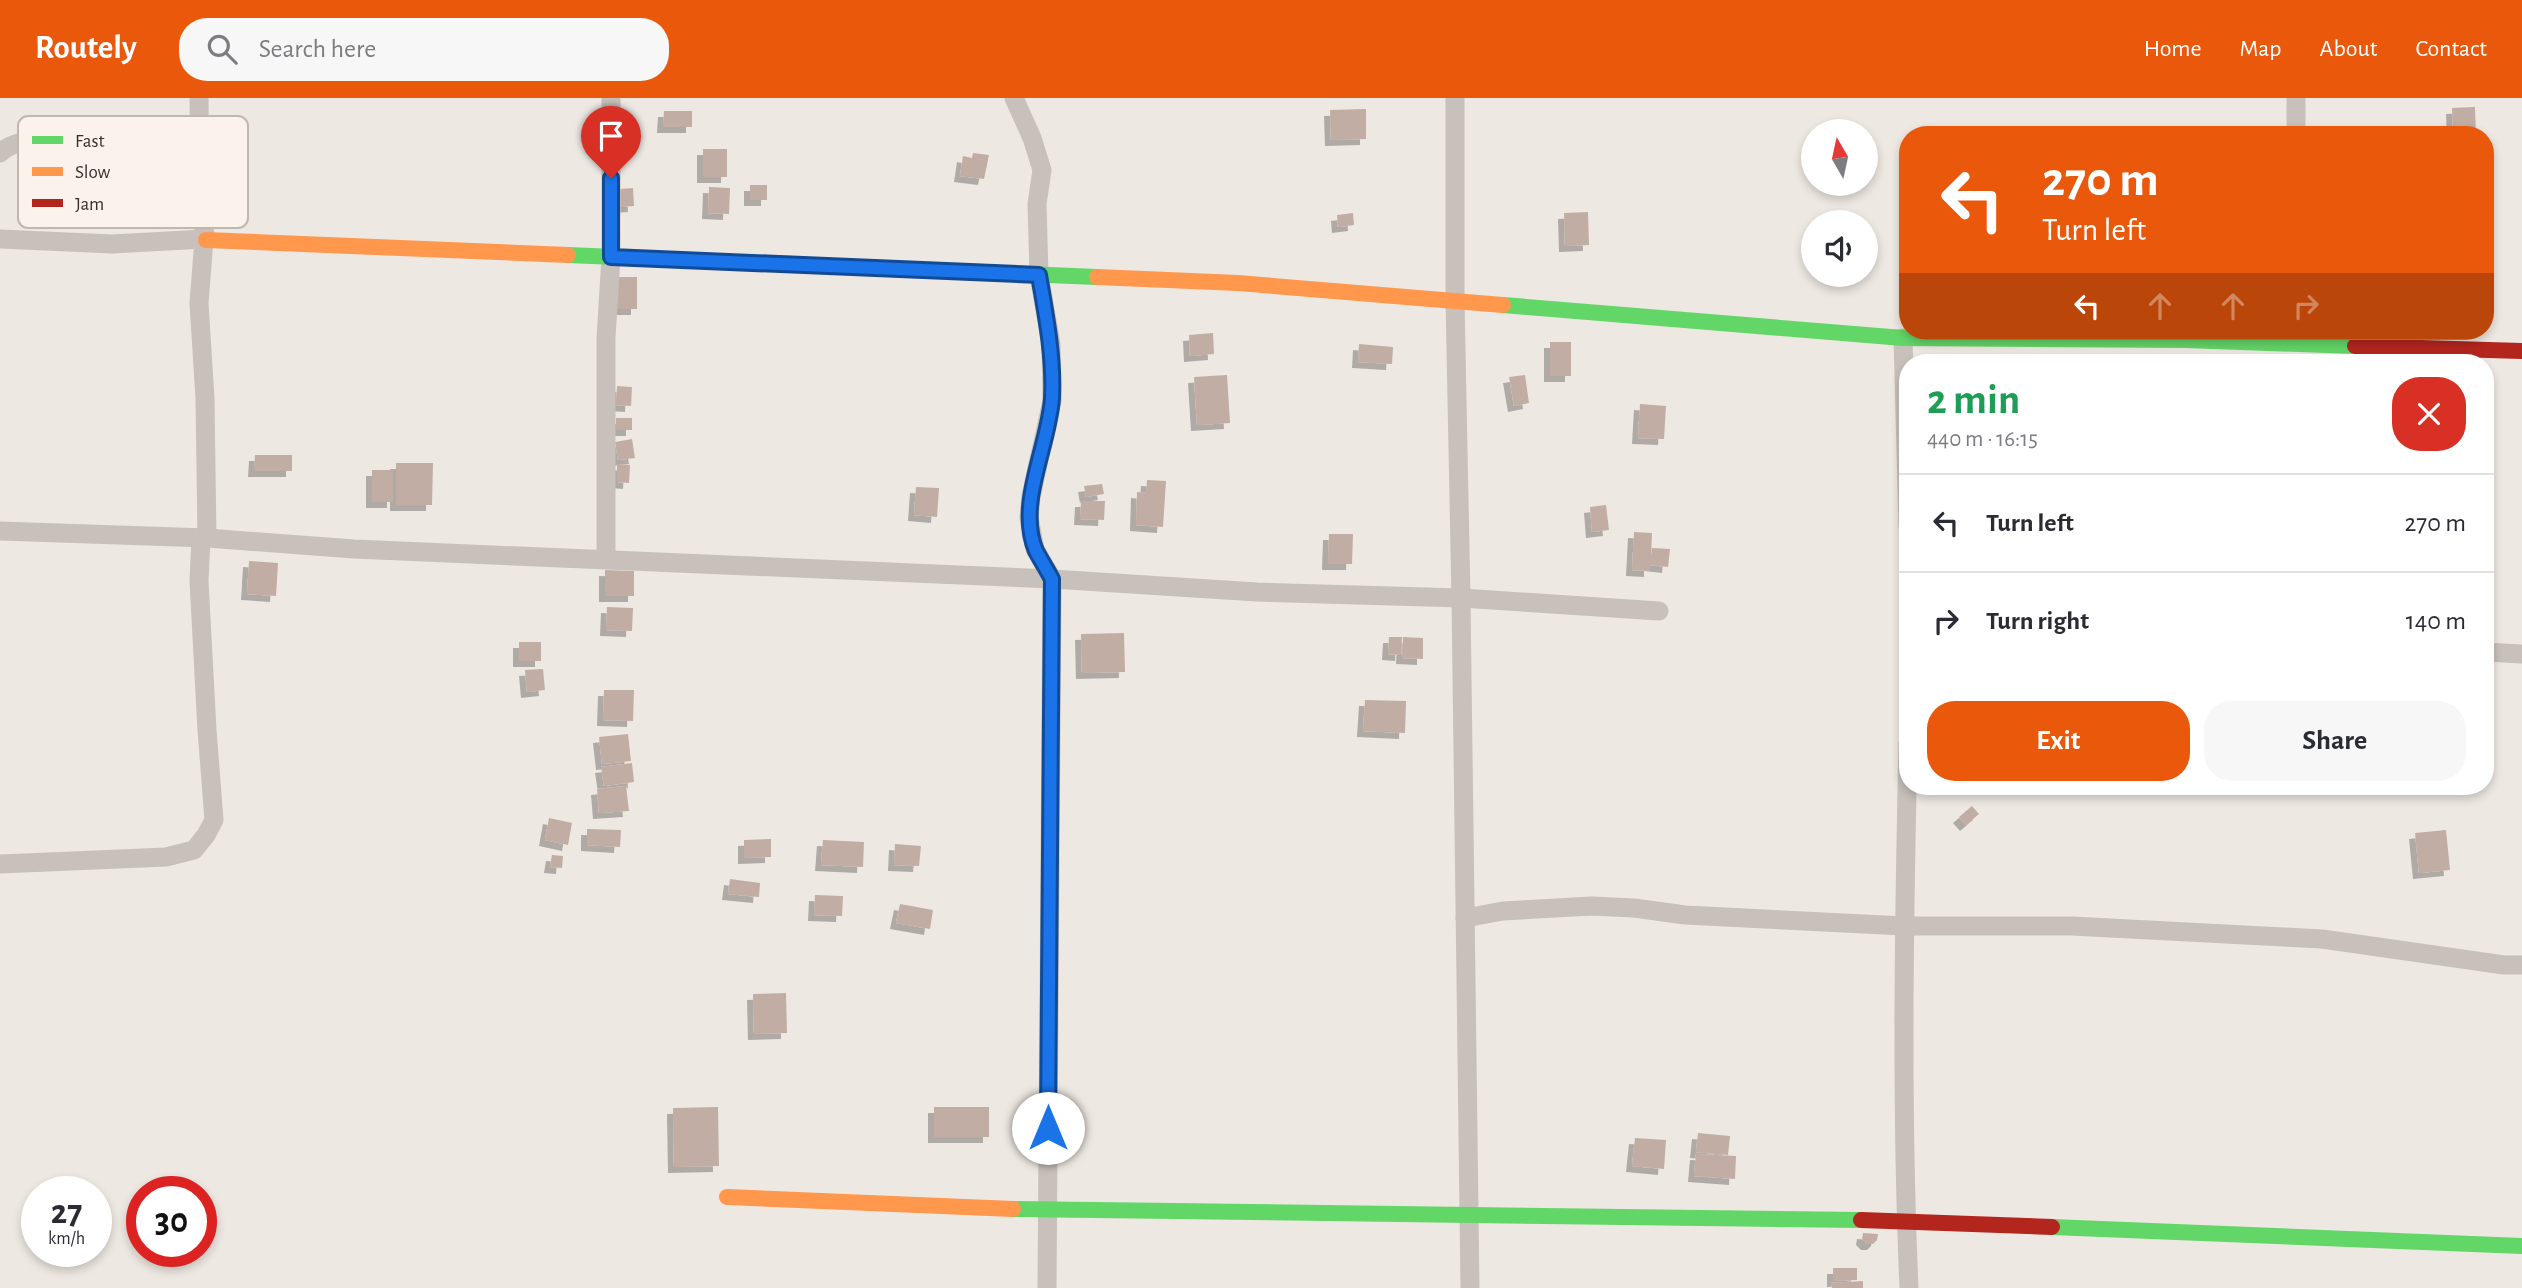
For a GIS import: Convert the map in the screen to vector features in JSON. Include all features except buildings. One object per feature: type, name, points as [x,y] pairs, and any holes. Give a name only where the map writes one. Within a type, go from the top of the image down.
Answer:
[{"type":"street","points":[[199,98],[199,116]]},
{"type":"street","points":[[606,559],[606,338],[611,257],[611,98]]},
{"type":"street","points":[[1014,98],[1032,138],[1042,170],[1037,204],[1039,275],[1051,344],[1052,401],[1031,496],[1030,518],[1035,549],[1052,579],[1047,1288]]},
{"type":"street","points":[[1455,98],[1455,300],[1470,1288]]},
{"type":"street","points":[[2295,98],[2296,126]]},
{"type":"street","points":[[0,153],[18,143]]},
{"type":"street","points":[[0,864],[166,857],[194,850],[214,820],[199,581],[204,538],[205,399],[199,303],[205,240],[203,228]]},
{"type":"street","points":[[0,239],[112,244],[205,240],[1238,283],[1899,338]]},
{"type":"street","points":[[2185,340],[2291,353],[2346,340]]},
{"type":"street","points":[[2381,340],[2522,351]]},
{"type":"street","points":[[0,531],[204,538],[354,548],[1052,579],[1258,592],[1461,598],[1659,611]]},
{"type":"street","points":[[2494,652],[2522,654]]},
{"type":"street","points":[[1907,795],[1904,926],[1909,1288]]},
{"type":"street","points":[[1465,918],[1503,911],[1592,906],[1685,915],[1904,926],[2072,926],[2322,939],[2504,965],[2522,965]]},
{"type":"street","points":[[727,1197],[1048,1210],[1906,1221],[2522,1246]]},
{"type":"traffic: fast","points":[[568,255],[1097,277]]},
{"type":"traffic: fast","points":[[1503,305],[1899,338]]},
{"type":"traffic: fast","points":[[2185,340],[2355,346]]},
{"type":"traffic: fast","points":[[1013,1209],[1861,1220]]},
{"type":"traffic: fast","points":[[2052,1227],[2522,1246]]},
{"type":"traffic: slow","points":[[206,240],[568,255]]},
{"type":"traffic: slow","points":[[1097,277],[1238,283],[1503,305]]},
{"type":"traffic: slow","points":[[727,1197],[1013,1209]]},
{"type":"traffic: jam","points":[[2355,346],[2522,351]]},
{"type":"traffic: jam","points":[[1861,1220],[2052,1227]]},
{"type":"route","points":[[611,178],[611,257],[1039,275],[1051,344],[1052,374],[1052,401],[1031,496],[1030,518],[1035,549],[1052,579],[1048,1128]]}]
